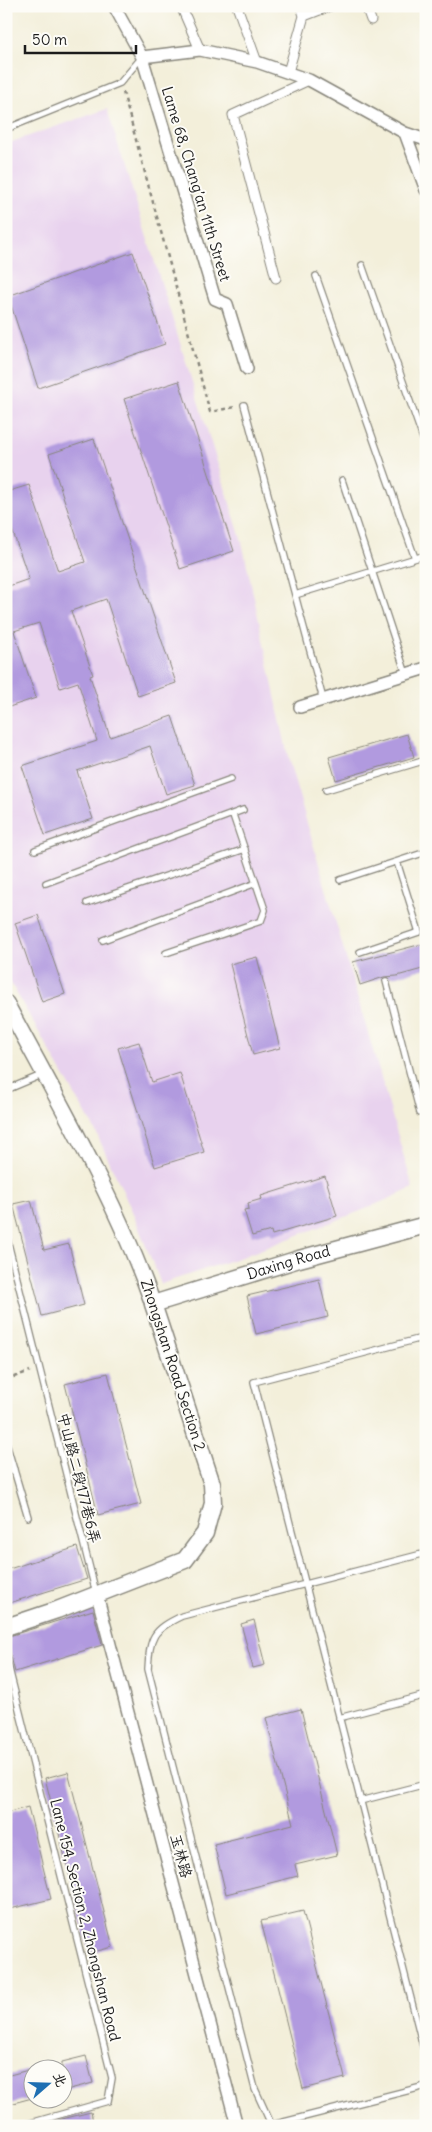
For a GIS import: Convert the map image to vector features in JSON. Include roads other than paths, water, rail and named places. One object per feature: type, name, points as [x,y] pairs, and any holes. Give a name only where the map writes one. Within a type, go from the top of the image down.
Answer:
[{"type":"main road","name":"Daxing Road","points":[[153,1304],[299,1259],[426,1225]]},
{"type":"main road","name":"Zhongshan Road Section 2","points":[[6,1626],[97,1595],[185,1560],[205,1533],[213,1503],[212,1484],[153,1304]]},
{"type":"street","points":[[114,6],[142,57],[200,50],[257,62],[309,80],[406,133],[426,140]]},
{"type":"street","points":[[182,6],[200,50]]},
{"type":"street","points":[[237,6],[257,62]]},
{"type":"street","points":[[288,72],[304,16],[301,6]]},
{"type":"street","points":[[304,16],[330,6]]},
{"type":"street","points":[[366,6],[371,20]]},
{"type":"street","name":"Lame 68, Chang’an 11th Street","points":[[142,57],[215,299],[227,304],[247,369]]},
{"type":"street","points":[[276,278],[233,116],[309,80]]},
{"type":"street","points":[[406,133],[426,190]]},
{"type":"street","points":[[300,707],[426,668]]},
{"type":"street","name":"Zhongshan Road Section 2","points":[[6,1003],[90,1161],[140,1268],[153,1304]]},
{"type":"street","name":"玉林路","points":[[97,1595],[237,2126]]},
{"type":"lane","points":[[6,129],[120,83],[142,57]]},
{"type":"lane","points":[[362,265],[426,447]]},
{"type":"lane","points":[[316,276],[416,558]]},
{"type":"lane","points":[[244,405],[323,699]]},
{"type":"lane","points":[[342,480],[406,674]]},
{"type":"lane","points":[[295,595],[426,555]]},
{"type":"lane","points":[[326,790],[426,760]]},
{"type":"lane","points":[[35,850],[231,780]]},
{"type":"lane","points":[[46,883],[243,810]]},
{"type":"lane","points":[[166,953],[260,921],[265,910],[233,815]]},
{"type":"lane","points":[[88,903],[244,849]]},
{"type":"lane","points":[[340,880],[426,852]]},
{"type":"lane","points":[[360,952],[419,932],[396,862]]},
{"type":"lane","points":[[103,940],[256,883]]},
{"type":"lane","points":[[386,981],[420,1113],[426,1112]]},
{"type":"lane","points":[[6,1090],[44,1074]]},
{"type":"lane","name":"中山路二段177巷6弄","points":[[6,1235],[38,1368],[97,1595]]},
{"type":"lane","points":[[426,1337],[254,1382],[426,2058]]},
{"type":"lane","points":[[6,1443],[28,1517]]},
{"type":"lane","points":[[6,1472],[14,1469]]},
{"type":"lane","points":[[426,1553],[182,1616],[162,1625],[150,1644],[148,1669],[255,2089],[272,2125],[426,2086]]},
{"type":"lane","name":"Lane 154, Section 2, Zhongshan Road","points":[[6,1657],[112,2078],[108,2101],[20,2126]]},
{"type":"lane","points":[[339,1718],[426,1695]]},
{"type":"lane","points":[[360,1801],[426,1784]]}]
